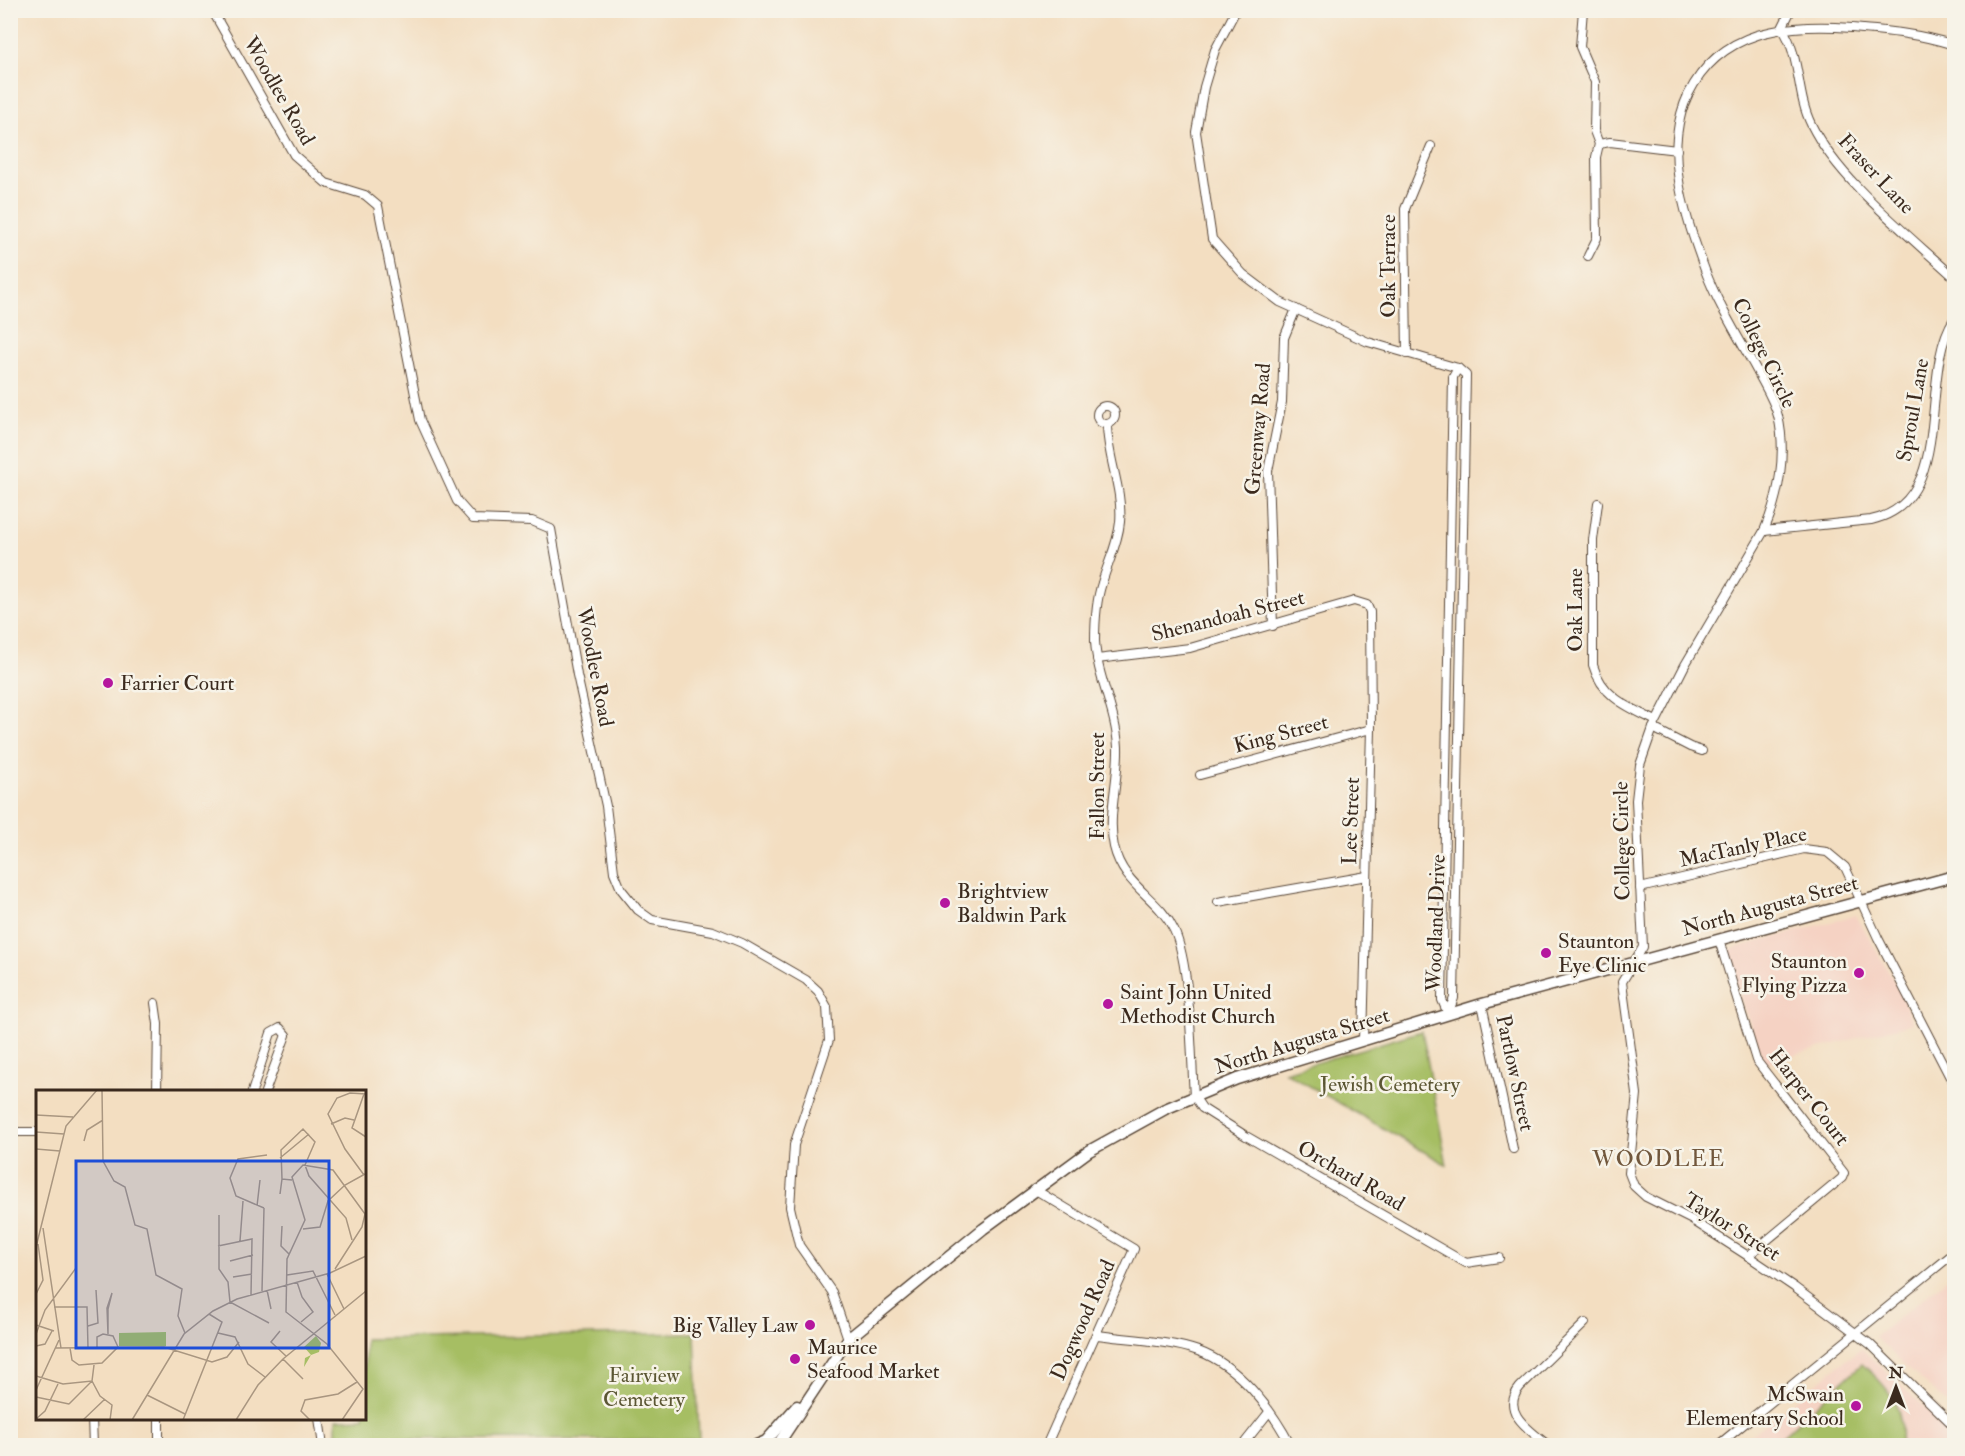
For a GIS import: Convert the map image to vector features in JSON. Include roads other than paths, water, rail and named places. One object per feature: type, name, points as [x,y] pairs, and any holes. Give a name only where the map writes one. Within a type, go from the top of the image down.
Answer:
[{"type":"main road","name":"North Augusta Street","points":[[777,1446],[848,1339],[1035,1189],[1109,1139],[1194,1096],[1250,1074],[1482,1004],[1861,902],[1953,880]]},
{"type":"main road","points":[[754,1446],[766,1441],[818,1384]]},
{"type":"street","name":"Woodlee Road","points":[[212,10],[294,155],[326,183],[365,195],[378,206],[420,420],[457,501],[472,519],[532,521],[551,529],[577,675],[606,806],[614,872],[621,889],[638,910],[652,920],[713,931],[733,939],[806,980],[822,997],[829,1014],[829,1040],[794,1145],[790,1207],[800,1245],[832,1292],[848,1339]]},
{"type":"street","points":[[1236,10],[1215,50],[1204,87],[1196,132],[1212,239],[1218,249],[1251,281],[1296,309],[1368,342],[1458,368]]},
{"type":"street","points":[[1583,10],[1580,46],[1595,82],[1594,131],[1599,144],[1596,157],[1597,238],[1588,256]]},
{"type":"street","points":[[1782,28],[1791,10]]},
{"type":"street","name":"College Circle","points":[[1633,964],[1643,947],[1636,792],[1642,757],[1654,724],[1764,531],[1777,491],[1781,446],[1778,415],[1705,271],[1692,234],[1678,174],[1677,150],[1681,111],[1694,82],[1705,66],[1721,52],[1740,42],[1782,28],[1830,27],[1900,32],[1954,45]]},
{"type":"street","name":"Fraser Lane","points":[[1782,28],[1791,42],[1807,115],[1824,144],[1868,197],[1954,277]]},
{"type":"street","points":[[1599,144],[1610,142],[1677,150]]},
{"type":"street","name":"Oak Terrace","points":[[1407,354],[1405,209],[1431,146]]},
{"type":"street","name":"Greenway Road","points":[[1273,626],[1268,471],[1282,402],[1284,338],[1296,309]]},
{"type":"street","name":"Sproul Lane","points":[[1764,531],[1871,520],[1887,516],[1905,502],[1913,492],[1927,456],[1942,346],[1954,319]]},
{"type":"street","name":"Woodland Drive","points":[[1458,368],[1466,375],[1454,998],[1448,1014],[1442,1000],[1444,771],[1453,377],[1458,368]]},
{"type":"street","name":"Fallon Street","points":[[1107,424],[1110,455],[1120,493],[1121,516],[1117,541],[1102,582],[1097,604],[1097,659],[1112,709],[1118,743],[1114,846],[1130,879],[1166,916],[1178,938],[1186,986],[1194,1096]]},
{"type":"street","name":"Oak Lane","points":[[1598,503],[1593,540],[1593,665],[1601,684],[1611,696],[1702,751]]},
{"type":"street","name":"Shenandoah Street","points":[[1097,659],[1181,650],[1273,626],[1354,601],[1365,604]]},
{"type":"street","name":"Lee Street","points":[[1363,1041],[1371,729],[1370,612],[1365,604]]},
{"type":"street","name":"King Street","points":[[1200,775],[1371,729]]},
{"type":"street","name":"MacTanly Place","points":[[1640,888],[1810,848],[1827,852],[1841,861],[1954,1085]]},
{"type":"street","points":[[1218,902],[1367,876]]},
{"type":"street","name":"Harper Court","points":[[1719,940],[1750,1047],[1760,1068],[1844,1171],[1842,1178],[1748,1256]]},
{"type":"street","name":"Taylor Street","points":[[1633,964],[1623,982],[1636,1094],[1628,1165],[1630,1179],[1646,1197],[1692,1220],[1794,1287],[1888,1361],[1954,1426]]},
{"type":"street","points":[[155,1003],[158,1024],[157,1090]]},
{"type":"street","name":"Partlow Street","points":[[1482,1004],[1513,1149]]},
{"type":"street","points":[[253,1090],[266,1042],[270,1033],[280,1028],[286,1035],[266,1090]]},
{"type":"street","name":"Orchard Road","points":[[1194,1096],[1202,1108],[1246,1136],[1466,1263],[1499,1258]]},
{"type":"street","points":[[10,1132],[36,1132]]},
{"type":"street","name":"Dogwood Road","points":[[1035,1189],[1134,1249],[1046,1446]]},
{"type":"street","points":[[1717,1446],[1954,1253]]},
{"type":"street","points":[[1548,1446],[1518,1420],[1513,1408],[1513,1397],[1520,1387],[1585,1323]]},
{"type":"street","points":[[1096,1335],[1198,1351],[1234,1373],[1269,1412],[1291,1446]]},
{"type":"street","points":[[1242,1446],[1269,1412]]},
{"type":"street","points":[[92,1420],[93,1446]]},
{"type":"street","points":[[159,1420],[159,1446]]},
{"type":"street","points":[[320,1420],[323,1446]]},
{"type":"place","name":"Farrier Court","points":[[108,683]]},
{"type":"place","name":"Brightview Baldwin Park","points":[[945,903]]},
{"type":"place","name":"Staunton Eye Clinic","points":[[1546,953]]},
{"type":"place","name":"Staunton Flying Pizza","points":[[1859,973]]},
{"type":"place","name":"Saint John United Methodist Church","points":[[1108,1004]]},
{"type":"place","name":"Big Valley Law","points":[[810,1325]]},
{"type":"place","name":"Maurice Seafood Market","points":[[795,1359]]},
{"type":"place","name":"McSwain Elementary School","points":[[1856,1406]]},
{"type":"district","name":"WOODLEE","points":[[1659,1159]]},
{"type":"park label","name":"Jewish Cemetery","points":[[1390,1084]]},
{"type":"park label","name":"Fairview Cemetery","points":[[644,1387]]}]
